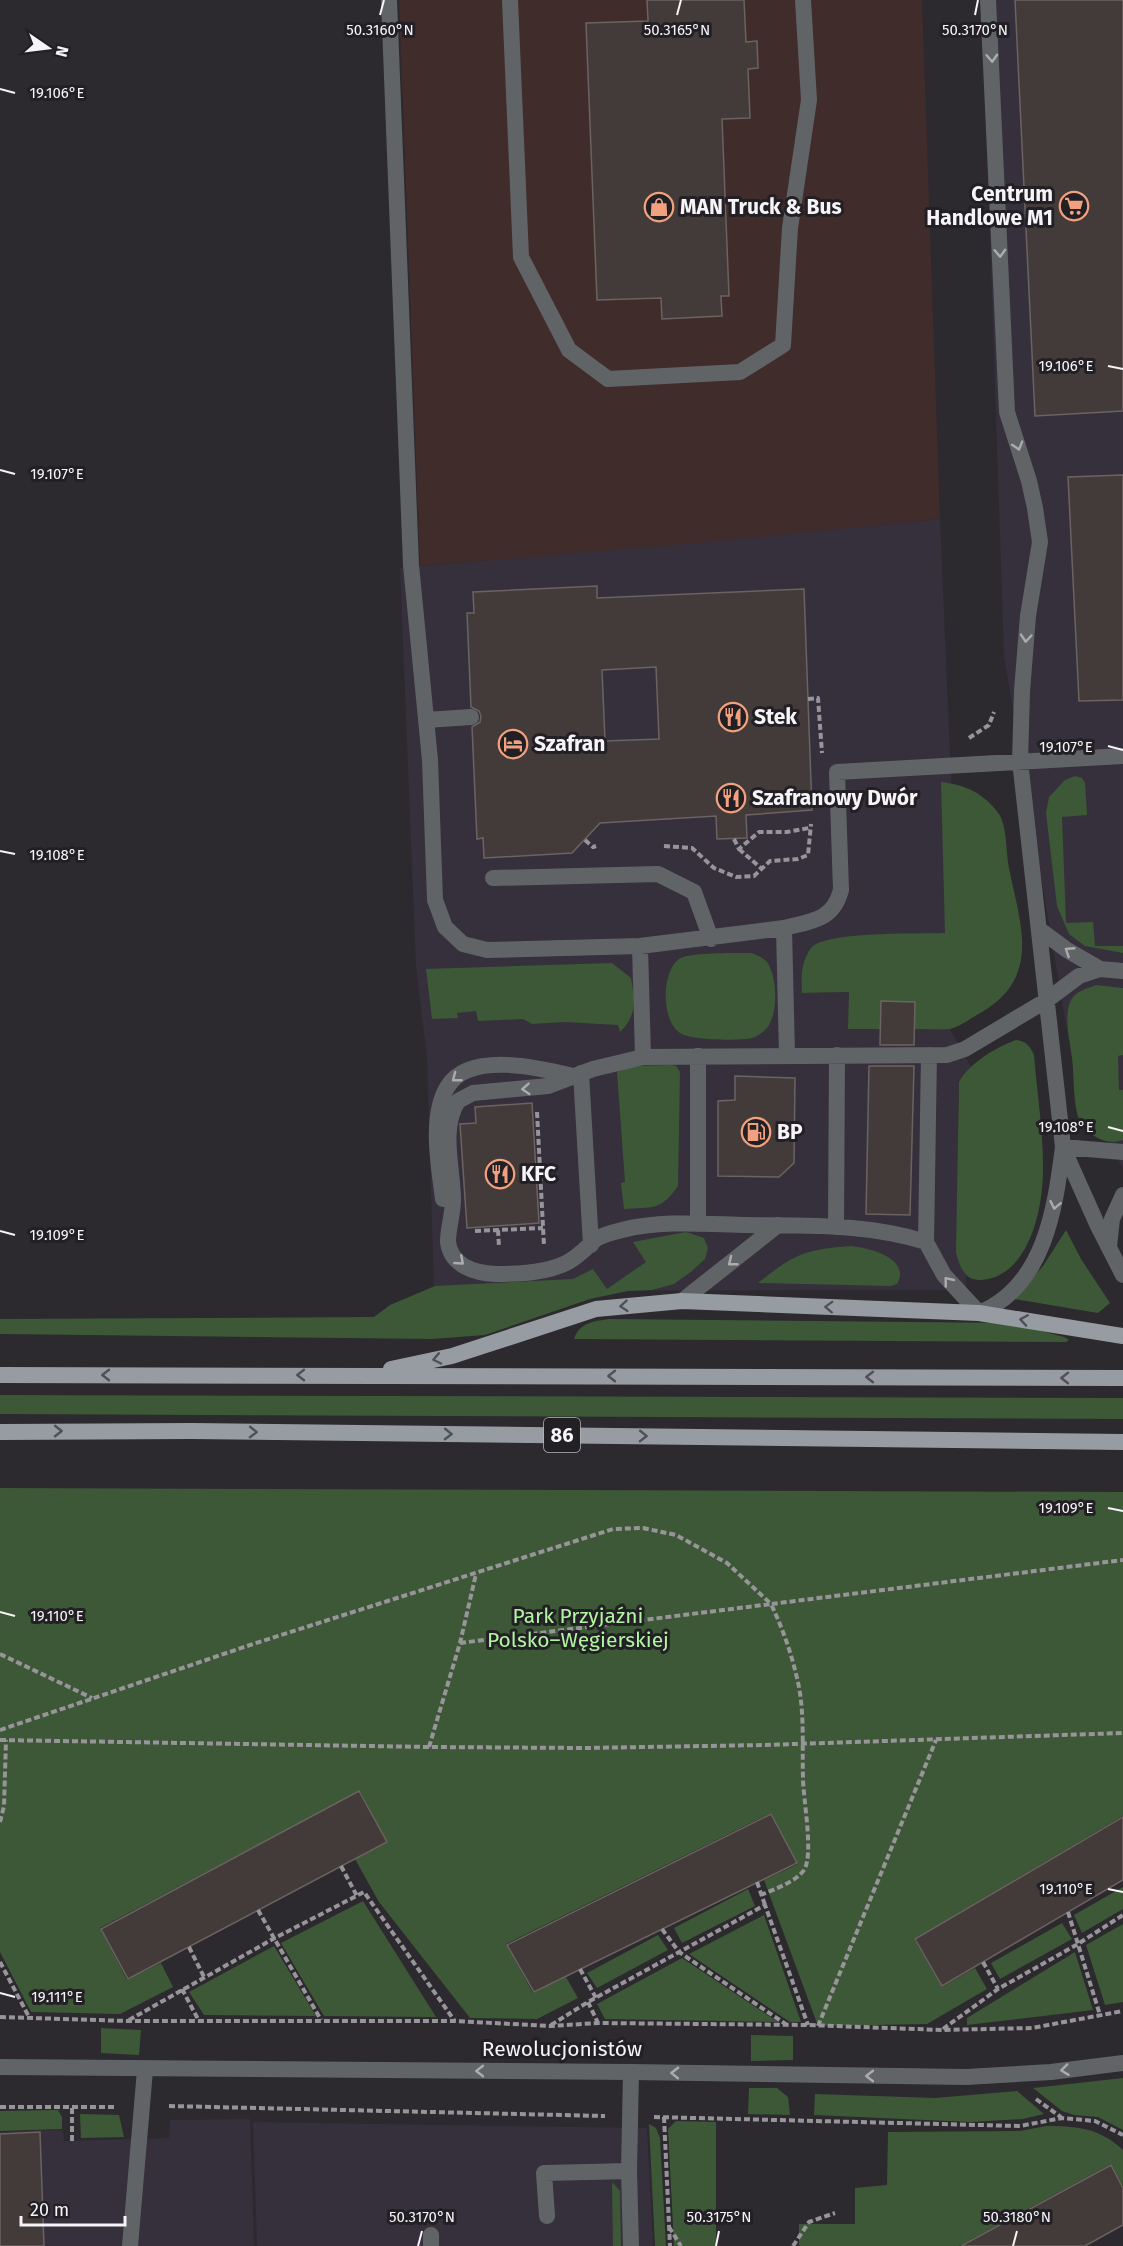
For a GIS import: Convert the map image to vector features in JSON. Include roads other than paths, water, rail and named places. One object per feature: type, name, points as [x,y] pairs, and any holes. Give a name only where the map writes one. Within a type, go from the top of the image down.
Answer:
[{"type":"main road","points":[[360,1376],[452,1356],[596,1309],[682,1301],[979,1313],[1123,1336]]},
{"type":"main road","points":[[0,1375],[1123,1378]]},
{"type":"main road","name":"86","points":[[0,1432],[192,1431],[1123,1442]]},
{"type":"street","points":[[388,0],[411,565],[430,760],[435,900],[445,927],[463,944],[487,950],[640,946],[711,939],[784,928],[823,917],[835,906],[839,898],[841,890],[837,772],[1123,756]]},
{"type":"street","points":[[510,0],[521,257],[569,350],[608,380],[740,372],[783,345],[790,228],[809,100],[803,0]]},
{"type":"street","points":[[929,1055],[926,1242],[944,1275],[979,1313],[997,1304],[1011,1291],[1031,1267],[1041,1249],[1057,1195],[1063,1147],[1020,760],[1022,691],[1028,616],[1040,542],[1029,481],[1007,412],[988,0]]},
{"type":"street","points":[[426,720],[471,717]]},
{"type":"street","points":[[493,879],[658,874],[694,892],[711,939]]},
{"type":"street","points":[[784,928],[787,1055]]},
{"type":"street","points":[[1040,930],[1067,950],[1100,969]]},
{"type":"street","points":[[640,946],[644,1057]]},
{"type":"street","points":[[448,1235],[453,1197],[450,1129],[456,1105],[462,1098],[473,1093],[535,1089],[556,1084],[577,1074],[644,1057],[947,1055],[965,1049],[1047,1000],[1079,976],[1100,969],[1123,971]]},
{"type":"street","points":[[836,1227],[837,1055]]},
{"type":"street","points":[[698,1056],[698,1224]]},
{"type":"street","points":[[577,1074],[514,1065],[490,1066],[461,1073],[448,1085],[441,1101],[437,1125],[449,1249],[456,1262],[476,1271],[497,1274],[554,1268],[567,1262],[598,1238],[622,1230],[650,1226],[698,1224],[836,1227],[882,1232],[926,1242]]},
{"type":"street","points":[[577,1074],[591,1245]]},
{"type":"street","points":[[1063,1147],[1123,1152]]},
{"type":"street","points":[[1063,1147],[1123,1275]]},
{"type":"street","points":[[1109,1248],[1112,1219],[1123,1195]]},
{"type":"street","points":[[682,1301],[778,1226]]},
{"type":"street","name":"Rewolucjonistów","points":[[0,2067],[966,2077],[1051,2072],[1123,2063]]},
{"type":"street","points":[[130,2246],[145,2070]]},
{"type":"street","points":[[630,2246],[631,2072]]},
{"type":"street","points":[[547,2216],[544,2173],[629,2171]]},
{"type":"place","name":"Centrum Handlowe M1","points":[[1074,206]]},
{"type":"place","name":"MAN Truck & Bus","points":[[659,207]]},
{"type":"place","name":"Stek","points":[[733,717]]},
{"type":"place","name":"Szafran","points":[[513,744]]},
{"type":"place","name":"Szafranowy Dwór","points":[[731,798]]},
{"type":"place","name":"BP","points":[[756,1132]]},
{"type":"place","name":"KFC","points":[[500,1174]]},
{"type":"park label","name":"Park Przyjaźni Polsko–Węgierskiej","points":[[578,1628]]}]
